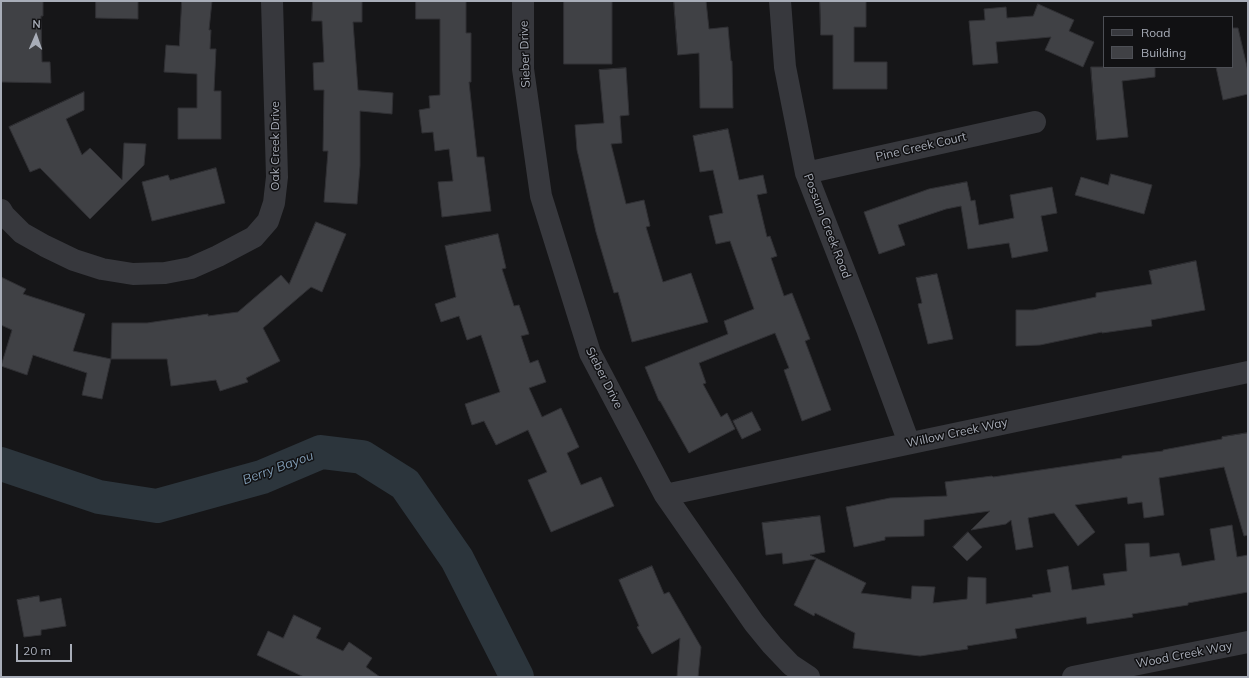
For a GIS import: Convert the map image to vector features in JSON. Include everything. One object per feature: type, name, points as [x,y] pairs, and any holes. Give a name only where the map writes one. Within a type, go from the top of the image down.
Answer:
[{"type":"street","name":"Oak Creek Drive","points":[[1,210],[4,215],[22,232],[45,246],[74,260],[102,269],[133,274],[165,273],[191,268],[254,237],[268,221],[274,202],[277,177],[272,1]]},
{"type":"street","name":"Sieber Drive","points":[[523,1],[523,69],[541,196],[590,353],[665,495],[754,622],[772,645],[791,665],[809,677]]},
{"type":"street","name":"Possum Creek Road","points":[[780,1],[785,67],[806,173],[867,329],[909,443]]},
{"type":"street","name":"Pine Creek Court","points":[[806,173],[1035,122]]},
{"type":"street","name":"Willow Creek Way","points":[[665,495],[1248,372]]},
{"type":"street","name":"Wood Creek Way","points":[[1073,677],[1248,642]]},
{"type":"building","points":[[1,1],[43,1],[43,16],[41,16],[42,62],[50,62],[51,83],[2,82]]},
{"type":"building","points":[[96,1],[138,1],[138,19],[96,18]]},
{"type":"building","points":[[182,1],[212,1],[209,30],[211,30],[210,49],[216,49],[214,91],[221,91],[221,139],[178,139],[178,108],[197,108],[197,74],[164,72],[166,45],[179,46]]},
{"type":"building","points":[[313,1],[362,1],[362,22],[353,22],[358,90],[393,93],[392,114],[360,111],[360,166],[357,204],[324,202],[328,151],[323,151],[324,90],[314,90],[313,63],[324,62],[322,21],[312,21]]},
{"type":"building","points":[[416,1],[466,1],[466,33],[471,33],[471,82],[469,82],[477,157],[484,157],[491,211],[442,217],[438,182],[453,181],[449,149],[435,151],[433,132],[422,133],[419,110],[430,108],[429,96],[440,95],[440,19],[416,19]]},
{"type":"building","points":[[564,1],[612,1],[612,64],[564,64]]},
{"type":"building","points":[[674,1],[706,1],[709,29],[728,27],[732,61],[733,108],[700,108],[699,53],[678,55]]},
{"type":"building","points":[[820,1],[866,1],[866,27],[854,27],[854,62],[887,62],[887,89],[833,89],[833,35],[821,35]]},
{"type":"building","points":[[1038,4],[1074,20],[1069,31],[1094,42],[1083,67],[1045,50],[1051,37],[996,42],[998,63],[973,65],[969,21],[985,20],[984,9],[1006,7],[1007,18],[1033,16]]},
{"type":"building","points":[[1233,28],[1238,28],[1248,71],[1248,94],[1223,100],[1216,68],[1233,68]]},
{"type":"building","points":[[1091,67],[1155,68],[1155,77],[1122,81],[1128,137],[1097,140]]},
{"type":"building","points":[[626,68],[629,115],[620,116],[622,143],[611,144],[626,204],[644,200],[650,226],[646,227],[663,282],[691,273],[708,322],[632,342],[618,292],[614,293],[596,232],[577,150],[575,125],[604,123],[599,70]]},
{"type":"building","points":[[84,92],[84,110],[66,119],[82,155],[90,148],[122,180],[124,143],[146,144],[144,165],[90,219],[40,168],[30,172],[9,127]]},
{"type":"building","points":[[728,129],[739,180],[763,175],[767,193],[757,195],[767,237],[770,236],[777,256],[771,258],[784,296],[792,293],[810,339],[805,341],[831,410],[802,421],[784,370],[789,368],[775,333],[699,363],[706,383],[703,384],[721,417],[727,413],[735,429],[689,453],[659,401],[645,367],[728,334],[724,321],[754,309],[730,241],[716,244],[709,216],[723,213],[713,170],[700,172],[693,136]]},
{"type":"building","points":[[216,168],[225,203],[152,221],[142,182],[168,175],[170,180]]},
{"type":"building","points":[[1111,174],[1152,185],[1144,214],[1075,195],[1081,177],[1108,185]]},
{"type":"building","points":[[967,182],[971,201],[975,200],[979,225],[1014,218],[1010,195],[1052,187],[1057,213],[1041,216],[1048,251],[1012,258],[1009,243],[968,249],[961,206],[946,209],[898,225],[905,245],[879,254],[864,212],[929,189]]},
{"type":"building","points":[[316,222],[346,234],[322,292],[311,287],[263,328],[280,361],[246,378],[248,382],[220,391],[216,380],[171,386],[167,359],[111,359],[112,323],[147,323],[208,314],[208,316],[238,312],[281,275],[289,284]]},
{"type":"building","points":[[498,234],[506,268],[502,269],[514,306],[519,305],[529,334],[521,336],[530,363],[538,360],[546,382],[529,388],[542,417],[561,408],[579,447],[567,453],[581,485],[601,477],[614,506],[551,532],[528,480],[547,472],[528,430],[496,445],[484,421],[472,425],[465,404],[500,392],[481,335],[467,340],[459,316],[441,322],[435,304],[456,297],[445,246]]},
{"type":"building","points":[[1196,261],[1205,310],[1151,320],[1152,326],[1102,332],[1040,345],[1016,346],[1016,310],[1033,310],[1096,297],[1096,293],[1152,284],[1149,271]]},
{"type":"building","points":[[937,274],[953,339],[928,344],[918,304],[922,303],[916,278]]},
{"type":"building","points":[[1,277],[26,289],[23,294],[85,314],[73,351],[111,359],[102,399],[82,395],[87,373],[33,355],[27,375],[1,366],[12,330],[1,325]]},
{"type":"building","points":[[752,412],[761,430],[742,439],[733,421]]},
{"type":"building","points":[[1248,433],[1248,535],[1244,536],[1224,467],[1159,478],[1164,515],[1144,518],[1142,502],[1128,504],[1127,497],[1075,505],[1095,532],[1078,546],[1054,513],[1028,518],[1033,547],[1016,550],[1011,520],[1006,524],[971,530],[990,511],[924,520],[924,536],[885,537],[885,540],[854,547],[846,507],[890,498],[947,496],[945,482],[993,477],[1122,458],[1122,456],[1163,451],[1222,439],[1222,437]]},
{"type":"building","points":[[820,516],[825,552],[810,555],[866,583],[861,593],[911,599],[912,586],[935,587],[933,603],[967,599],[968,577],[986,578],[986,604],[1033,597],[1032,595],[1051,592],[1047,570],[1068,566],[1072,590],[1105,585],[1103,574],[1127,571],[1125,544],[1149,543],[1150,557],[1179,553],[1182,566],[1215,560],[1210,529],[1232,525],[1237,557],[1248,555],[1248,592],[1188,603],[1188,605],[1132,614],[1133,617],[1087,624],[1086,617],[1015,629],[1017,638],[967,646],[968,649],[920,656],[853,648],[855,633],[815,613],[814,616],[794,605],[816,559],[783,564],[782,553],[766,555],[762,523]]},
{"type":"building","points":[[968,532],[982,547],[967,561],[953,547]]},
{"type":"building","points":[[652,566],[664,594],[669,592],[701,647],[698,677],[677,677],[680,638],[652,654],[637,627],[639,626],[619,580]]},
{"type":"building","points":[[39,596],[40,602],[61,598],[66,626],[41,630],[41,635],[24,637],[17,600]]},
{"type":"building","points":[[294,615],[321,628],[316,638],[343,651],[349,642],[372,658],[366,667],[380,677],[304,677],[257,655],[268,631],[283,638]]},
{"type":"waterway","name":"Berry Bayou","points":[[1,464],[99,497],[157,506],[262,477],[321,452],[362,457],[405,484],[457,559],[517,677]]}]
